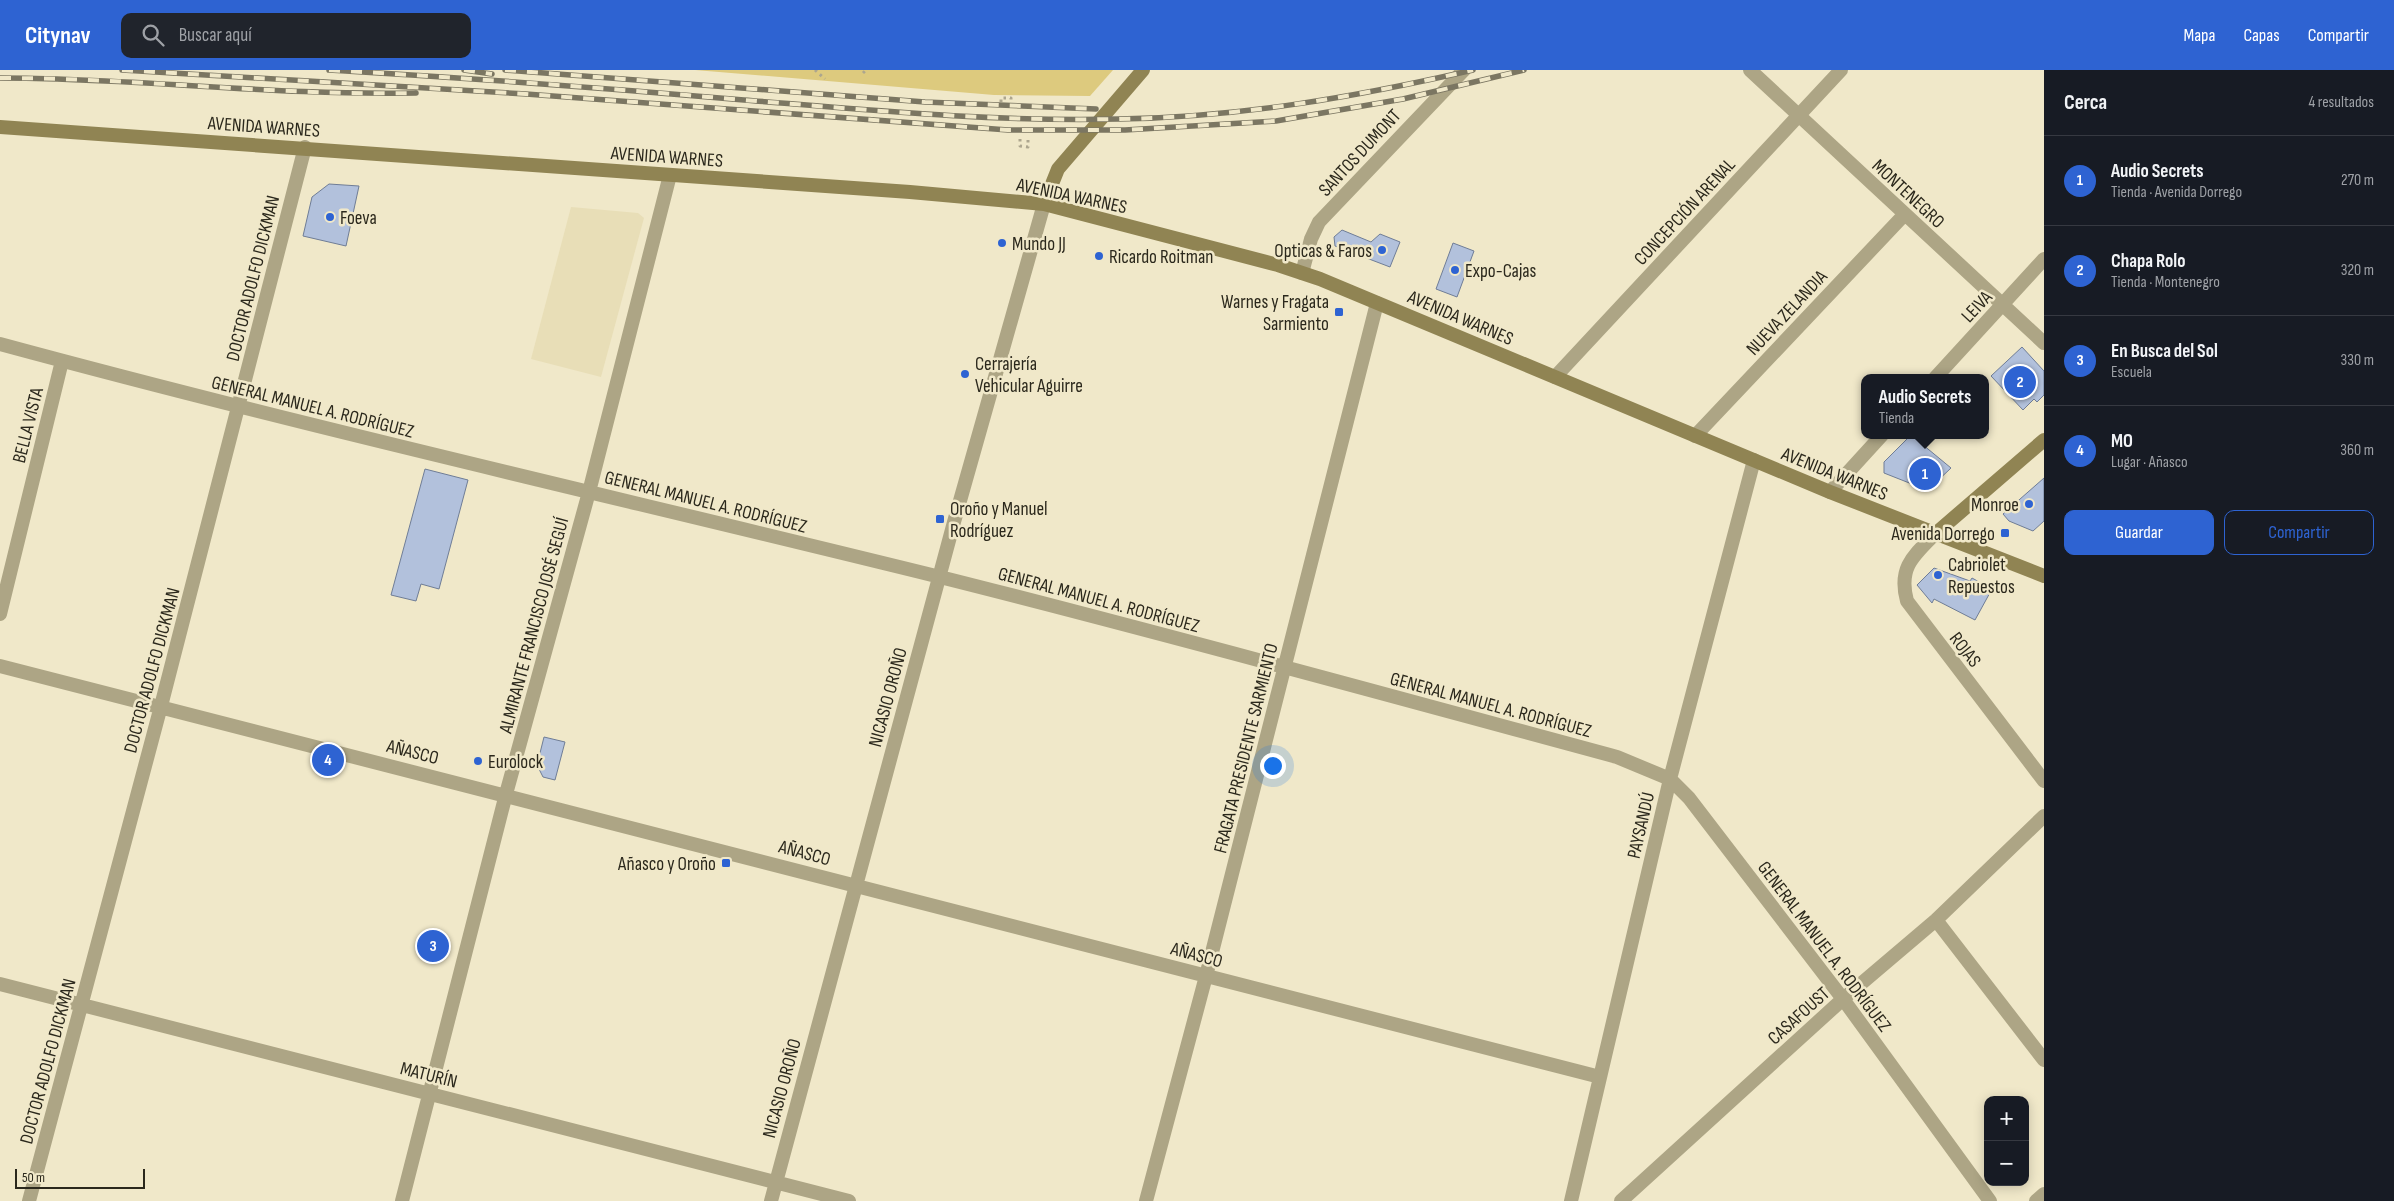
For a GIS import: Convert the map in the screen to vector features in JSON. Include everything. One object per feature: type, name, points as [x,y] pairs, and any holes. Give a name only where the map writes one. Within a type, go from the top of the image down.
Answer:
[{"type":"main road","points":[[1044,204],[1058,169],[1143,70]]},
{"type":"main road","name":"AVENIDA WARNES","points":[[0,127],[305,147],[910,192],[1044,204],[1302,273],[1830,492],[2044,576]]},
{"type":"main road","points":[[1935,534],[2044,440]]},
{"type":"street","name":"SANTOS DUMONT","points":[[1302,273],[1311,239],[1319,222],[1464,70]]},
{"type":"street","name":"MONTENEGRO","points":[[1750,70],[2044,343]]},
{"type":"street","name":"CONCEPCIÓN ARENAL","points":[[1555,377],[1841,70]]},
{"type":"street","name":"DOCTOR ADOLFO DICKMAN","points":[[29,1201],[161,706],[305,147]]},
{"type":"street","name":"ALMIRANTE FRANCISCO JOSÉ SEGUÍ","points":[[402,1201],[431,1094],[506,794],[589,492],[670,175]]},
{"type":"street","name":"NICASIO OROÑO","points":[[771,1201],[939,577],[1044,204]]},
{"type":"street","name":"NUEVA ZELANDIA","points":[[1695,436],[1904,215]]},
{"type":"street","name":"LEIVA","points":[[1939,374],[2044,259]]},
{"type":"street","name":"FRAGATA PRESIDENTE SARMIENTO","points":[[1146,1201],[1206,976],[1377,303]]},
{"type":"street","name":"GENERAL MANUEL A. RODRÍGUEZ","points":[[0,344],[238,407],[939,577],[1285,667],[1617,757],[1670,779],[1706,819],[1843,999],[1990,1201]]},
{"type":"street","name":"BELLA VISTA","points":[[0,614],[62,361]]},
{"type":"street","points":[[1830,492],[1878,439]]},
{"type":"street","name":"PAYSANDÚ","points":[[1571,1201],[1670,779],[1754,460]]},
{"type":"street","name":"ROJAS","points":[[1935,534],[1915,554],[1906,569],[1903,585],[1908,601],[2044,781]]},
{"type":"street","name":"AÑASCO","points":[[0,666],[506,794],[1600,1077]]},
{"type":"street","name":"CASAFOUST","points":[[1621,1201],[1843,999],[1936,920],[2044,816]]},
{"type":"street","points":[[1936,920],[2044,1060]]},
{"type":"street","name":"MATURÍN","points":[[0,984],[849,1201]]},
{"type":"street","points":[[2036,1201],[2044,1194]]},
{"type":"path","points":[[815,70],[825,79]]},
{"type":"path","points":[[1001,102],[1001,98],[1011,98],[1011,103]]},
{"type":"path","points":[[1020,139],[1020,146],[1028,147],[1028,140]]},
{"type":"shaded area","points":[[695,70],[1113,70],[1090,96],[994,95]]},
{"type":"shaded area","points":[[571,207],[638,213],[644,218],[601,377],[531,359]]},
{"type":"building","name":"Foeva","points":[[329,184],[359,186],[346,246],[303,236],[312,197]]},
{"type":"building","points":[[1342,230],[1371,242],[1380,234],[1400,242],[1390,267],[1335,246],[1334,237]]},
{"type":"building","name":"Expo-Cajas","points":[[1453,243],[1474,251],[1457,297],[1436,289]]},
{"type":"building","points":[[2022,347],[2044,371],[2044,395],[2037,402],[2034,399],[2023,410],[1991,376]]},
{"type":"building","points":[[1907,439],[1916,439],[1951,468],[1931,487],[1922,488],[1884,473],[1884,462]]},
{"type":"building","points":[[425,469],[468,480],[439,589],[421,584],[416,601],[391,595]]},
{"type":"building","points":[[2044,478],[2044,521],[2033,531],[2009,521],[2003,514]]},
{"type":"building","points":[[1934,568],[1970,581],[1972,578],[1992,589],[1975,620],[1934,599],[1932,603],[1917,585]]},
{"type":"building","points":[[544,737],[565,742],[555,780],[543,777],[537,765]]},
{"type":"railway","points":[[122,70],[526,94],[1008,130],[1125,130],[1276,121],[1403,99],[1524,70]]},
{"type":"railway","points":[[329,70],[640,91],[838,108],[1025,119],[1119,119],[1254,110],[1385,89],[1473,70]]},
{"type":"railway","points":[[464,70],[492,74]]},
{"type":"railway","points":[[505,70],[925,102],[1096,109]]},
{"type":"railway","points":[[0,78],[104,81],[312,92],[416,93]]},
{"type":"place","name":"Foeva","points":[[330,217]]},
{"type":"place","name":"Mundo JJ","points":[[1002,243]]},
{"type":"place","name":"Opticas & Faros","points":[[1382,250]]},
{"type":"place","name":"Ricardo Roitman","points":[[1099,256]]},
{"type":"place","name":"Expo-Cajas","points":[[1455,270]]},
{"type":"place","name":"Warnes y Fragata Sarmiento","points":[[1339,312]]},
{"type":"place","name":"Cerrajería Vehicular Aguirre","points":[[965,374]]},
{"type":"place","name":"Chapa Rolo","points":[[2020,382]]},
{"type":"place","name":"Audio Secrets","points":[[1925,474]]},
{"type":"place","name":"Monroe","points":[[2029,504]]},
{"type":"place","name":"Oroño y Manuel Rodríguez","points":[[940,519]]},
{"type":"place","name":"Avenida Dorrego","points":[[2005,533]]},
{"type":"place","name":"Cabriolet Repuestos","points":[[1938,575]]},
{"type":"place","name":"MO","points":[[328,760]]},
{"type":"place","name":"Eurolock","points":[[478,761]]},
{"type":"place","name":"Añasco y Oroño","points":[[726,863]]},
{"type":"place","name":"En Busca del Sol","points":[[433,946]]}]
